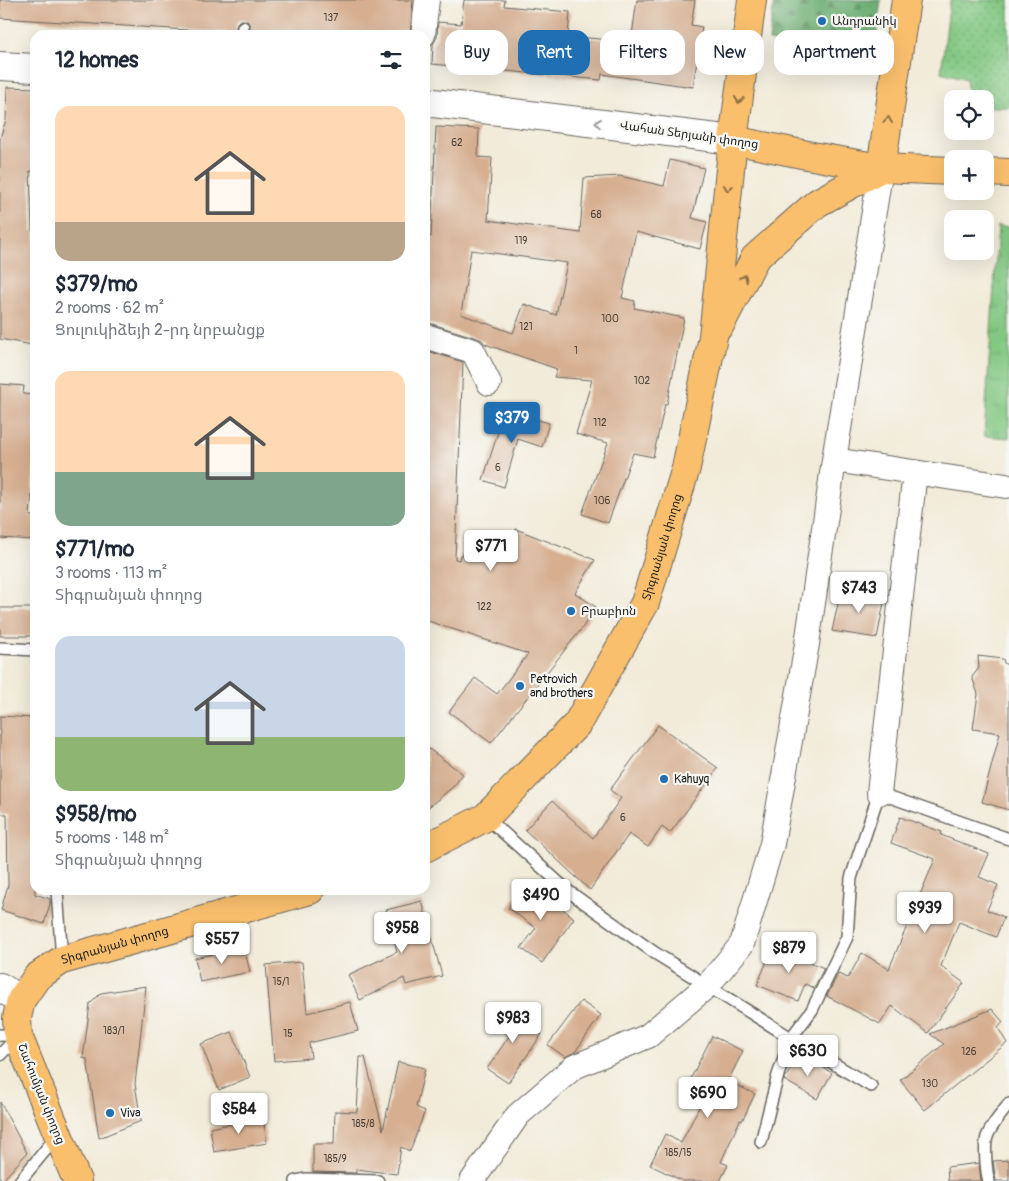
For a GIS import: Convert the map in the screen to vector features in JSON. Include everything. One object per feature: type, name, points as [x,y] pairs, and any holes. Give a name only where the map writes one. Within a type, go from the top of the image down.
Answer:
[{"type":"highway","name":"Տիգրանյան փողոց","points":[[430,845],[486,817],[577,724],[645,603],[686,468],[713,337],[734,140],[752,0]]},
{"type":"highway","points":[[881,168],[906,0]]},
{"type":"highway","name":"Վահան Տերյանի փողոց","points":[[734,140],[881,168],[944,171]]},
{"type":"highway","name":"Տիգրանյան փողոց","points":[[713,337],[755,258],[817,203],[881,168]]},
{"type":"highway","points":[[994,172],[1009,173]]},
{"type":"highway","name":"Տիգրանյան փողոց","points":[[11,994],[62,960],[292,895]]},
{"type":"highway","name":"Շահումյան փողոց","points":[[11,994],[18,1018],[6,1042],[58,1134],[77,1181]]},
{"type":"street","points":[[424,30],[427,0]]},
{"type":"street","points":[[0,66],[30,68]]},
{"type":"street","name":"Վահան Տերյանի փողոց","points":[[430,103],[734,140]]},
{"type":"street","points":[[472,1181],[518,1115],[574,1067],[648,1036],[708,986],[742,944],[772,844],[807,644],[834,460],[881,168]]},
{"type":"street","points":[[430,338],[473,351],[489,384]]},
{"type":"street","points":[[834,460],[1006,486]]},
{"type":"street","points":[[879,793],[915,472]]},
{"type":"lane","points":[[0,648],[30,650]]},
{"type":"lane","points":[[761,1142],[778,1075],[790,1038],[812,1010],[847,937],[851,878],[879,793],[1009,839]]},
{"type":"lane","points":[[486,817],[568,891],[655,953],[790,1038],[871,1086]]},
{"type":"lane","points":[[58,895],[62,960]]},
{"type":"lane","points":[[989,1181],[985,1158],[986,1138],[1009,1104]]},
{"type":"lane","points":[[20,1181],[58,1134]]},
{"type":"lane","points":[[296,1181],[304,1179],[378,1181]]},
{"type":"green space","points":[[774,0],[881,0],[877,30],[774,30],[774,42],[769,41]]},
{"type":"green space","points":[[950,0],[1009,0],[1009,107],[994,107],[994,90],[968,90],[966,79],[941,72]]},
{"type":"green space","points":[[998,226],[1009,227],[1009,438],[984,436]]},
{"type":"building","points":[[0,0],[413,0],[410,30],[250,30],[250,25],[247,21],[240,20],[237,23],[236,30],[188,30],[0,18]]},
{"type":"building","points":[[464,0],[505,0],[504,6],[570,12],[568,30],[518,30],[518,72],[508,71],[508,30],[445,30],[445,65],[432,64],[433,44],[437,37],[438,22],[461,24]]},
{"type":"building","points":[[637,0],[695,0],[691,25],[702,27],[702,30],[695,30],[695,74],[693,87],[609,75],[685,75],[685,30],[633,30]]},
{"type":"building","points":[[590,38],[600,39],[601,80],[548,75],[590,75]]},
{"type":"building","points":[[7,87],[30,88],[30,345],[0,339],[0,138],[6,120]]},
{"type":"building","points":[[436,127],[479,129],[478,157],[492,158],[488,220],[580,233],[584,178],[620,176],[664,186],[670,160],[704,168],[692,218],[707,222],[700,249],[636,232],[622,298],[635,301],[634,308],[684,318],[667,404],[665,404],[653,457],[633,453],[608,523],[582,514],[608,443],[576,434],[592,380],[554,377],[557,369],[485,344],[477,338],[430,323],[430,237]],"holes":[[[471,250],[567,263],[556,315],[524,304],[513,333],[461,314]]]},
{"type":"building","points":[[430,352],[463,362],[455,559],[459,560],[460,555],[510,551],[516,529],[595,560],[575,593],[596,607],[583,627],[491,743],[449,712],[475,678],[497,694],[528,654],[430,622]]},
{"type":"building","points":[[0,384],[24,386],[23,394],[30,395],[30,540],[0,538]]},
{"type":"building","points":[[506,410],[549,423],[542,447],[518,439],[504,487],[483,480]]},
{"type":"building","points":[[841,590],[885,597],[877,638],[832,631]]},
{"type":"building","points":[[0,608],[30,608],[30,636],[0,636]]},
{"type":"building","points":[[978,656],[1003,659],[1004,663],[1009,666],[1009,810],[982,802],[1000,733],[973,729],[978,694],[972,677],[979,668]]},
{"type":"building","points":[[0,716],[30,718],[30,895],[38,895],[50,899],[44,924],[1,910],[8,885],[7,814],[0,814]]},
{"type":"building","points":[[658,725],[718,768],[670,833],[662,827],[648,847],[629,834],[590,890],[525,830],[552,801],[593,838],[621,798],[610,790]]},
{"type":"building","points":[[430,750],[463,774],[454,786],[430,806]]},
{"type":"building","points":[[900,817],[942,832],[941,835],[989,854],[979,877],[998,885],[987,910],[1004,917],[996,937],[959,922],[941,966],[964,983],[928,1033],[892,1006],[880,1024],[827,996],[838,974],[848,978],[862,953],[889,969],[935,859],[891,843]]},
{"type":"building","points":[[526,883],[574,918],[542,963],[521,948],[536,928],[508,908]]},
{"type":"building","points":[[422,901],[442,976],[406,985],[404,978],[360,1000],[348,975],[397,952],[386,910]]},
{"type":"building","points":[[244,947],[250,972],[200,982],[195,958]]},
{"type":"building","points":[[773,947],[824,968],[814,988],[805,984],[798,1001],[757,985]]},
{"type":"building","points":[[302,962],[307,1013],[350,1002],[358,1031],[309,1043],[311,1058],[274,1061],[266,965]]},
{"type":"building","points":[[146,986],[135,1084],[141,1121],[99,1138],[87,1059],[83,1058],[90,1004],[101,993]]},
{"type":"building","points":[[581,1001],[601,1015],[575,1052],[565,1057],[548,1045]]},
{"type":"building","points":[[507,1006],[542,1034],[508,1083],[487,1069],[509,1036],[493,1023]]},
{"type":"building","points":[[992,1009],[1003,1022],[998,1028],[1007,1043],[925,1110],[900,1080],[944,1044],[930,1034]]},
{"type":"building","points":[[232,1032],[250,1077],[219,1090],[201,1044]]},
{"type":"building","points":[[712,1036],[743,1051],[728,1081],[755,1094],[742,1121],[740,1120],[721,1162],[728,1165],[720,1181],[683,1181],[650,1165],[665,1134],[681,1143],[702,1101],[684,1092]]},
{"type":"building","points":[[800,1054],[832,1073],[817,1099],[784,1080]]},
{"type":"building","points":[[360,1057],[365,1057],[383,1130],[398,1062],[425,1068],[416,1107],[425,1111],[410,1151],[401,1147],[397,1174],[356,1169],[356,1173],[313,1172],[313,1144],[334,1144],[335,1111],[357,1112]]},
{"type":"building","points":[[0,1102],[27,1153],[2,1181],[0,1181]]},
{"type":"building","points":[[263,1118],[267,1143],[214,1152],[210,1128]]},
{"type":"building","points":[[1009,1160],[1009,1181],[996,1181],[993,1161]]},
{"type":"building","points":[[979,1163],[981,1181],[948,1181],[947,1167]]},
{"type":"place","name":"Անդրանիկ","points":[[822,21]]},
{"type":"place","name":"Բրաբիոն","points":[[571,611]]},
{"type":"place","name":"Petrovich and brothers","points":[[520,686]]},
{"type":"place","name":"Kahuyq","points":[[664,779]]},
{"type":"place","name":"Viva","points":[[110,1113]]}]
